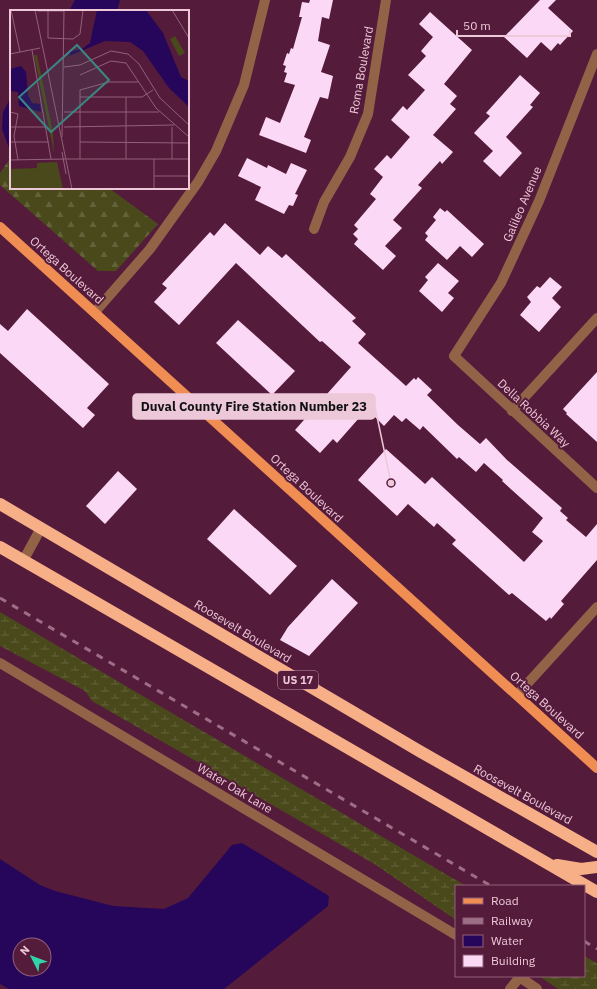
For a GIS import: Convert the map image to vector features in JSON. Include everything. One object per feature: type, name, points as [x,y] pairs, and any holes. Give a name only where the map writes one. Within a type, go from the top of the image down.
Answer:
[{"type":"highway","name":"Roosevelt Boulevard","points":[[0,504],[421,752],[597,852]]},
{"type":"highway","name":"US 17","points":[[0,547],[597,892]]},
{"type":"highway","points":[[550,864],[581,869],[597,867]]},
{"type":"main road","name":"Ortega Boulevard","points":[[0,227],[597,768]]},
{"type":"street","points":[[95,312],[150,249],[198,182],[216,151],[244,85],[265,0]]},
{"type":"street","name":"Roma Boulevard","points":[[314,229],[324,202],[350,157],[368,114],[386,0]]},
{"type":"street","name":"Galileo Avenue","points":[[454,356],[501,283],[539,200],[597,54]]},
{"type":"street","points":[[512,411],[597,318]]},
{"type":"street","name":"Della Robbia Way","points":[[454,356],[597,488]]},
{"type":"street","points":[[23,560],[41,528]]},
{"type":"street","points":[[517,695],[597,607]]},
{"type":"street","name":"Water Oak Lane","points":[[0,664],[455,934]]},
{"type":"street","points":[[510,989],[519,977],[537,989]]},
{"type":"green space","points":[[10,158],[10,189],[110,189],[158,224],[116,271],[98,271],[0,185],[0,173]]},
{"type":"green space","points":[[0,612],[464,885],[455,885],[455,919],[376,865],[92,701],[85,691],[0,646]]},
{"type":"green space","points":[[585,957],[597,963],[597,989],[558,989],[540,977],[585,977]]},
{"type":"water","points":[[75,0],[120,0],[117,10],[70,10]]},
{"type":"water","points":[[10,99],[10,150],[2,129],[3,112]]},
{"type":"water","points":[[242,843],[329,896],[328,906],[224,989],[9,989],[0,984],[0,859],[40,885],[55,891],[113,906],[164,909],[188,898],[232,845]]},
{"type":"building","points":[[310,0],[333,0],[329,19],[322,17],[318,41],[330,45],[321,72],[333,76],[328,99],[320,97],[304,137],[311,140],[306,153],[259,135],[266,117],[280,123],[295,85],[284,82],[287,73],[284,72],[286,66],[283,65],[287,53],[289,54],[291,48],[293,49],[302,17],[299,17],[302,2],[309,3]]},
{"type":"building","points":[[540,0],[556,0],[548,8],[573,31],[560,45],[558,43],[551,51],[541,42],[527,58],[504,37]]},
{"type":"building","points":[[430,12],[472,50],[444,84],[457,96],[450,104],[456,109],[433,135],[453,152],[442,164],[440,161],[418,185],[422,188],[393,220],[402,228],[385,246],[396,256],[383,270],[354,244],[358,239],[353,234],[358,229],[354,225],[376,199],[370,194],[383,177],[374,169],[387,155],[391,159],[410,137],[391,120],[403,106],[407,110],[425,90],[408,75],[426,56],[421,51],[433,37],[419,24]]},
{"type":"building","points":[[520,75],[540,93],[530,105],[533,107],[506,137],[522,153],[500,177],[483,161],[493,151],[474,133],[490,116],[486,113]]},
{"type":"building","points":[[247,158],[267,168],[268,165],[286,174],[291,163],[307,170],[295,194],[298,195],[293,206],[289,205],[284,214],[255,200],[261,187],[238,176]]},
{"type":"building","points":[[440,208],[445,212],[447,210],[484,244],[472,257],[460,246],[447,260],[425,240],[428,236],[425,233],[436,220],[433,217]]},
{"type":"building","points":[[225,223],[260,255],[268,246],[282,258],[286,254],[356,318],[352,321],[366,334],[358,343],[406,386],[414,378],[416,380],[418,377],[432,390],[427,395],[458,425],[480,444],[486,438],[507,460],[562,508],[560,511],[568,518],[566,520],[586,537],[597,524],[597,560],[561,601],[564,604],[551,619],[550,617],[546,621],[512,593],[509,595],[452,544],[456,540],[437,523],[434,527],[408,504],[397,516],[358,480],[386,449],[425,484],[432,477],[524,562],[543,541],[532,532],[543,518],[484,463],[476,472],[459,457],[457,459],[423,426],[420,430],[406,418],[402,422],[394,415],[384,426],[367,409],[337,443],[333,439],[320,453],[295,430],[351,367],[322,341],[320,342],[236,263],[179,325],[154,302],[167,288],[162,284],[210,232],[214,236]]},
{"type":"building","points":[[438,263],[459,281],[448,293],[454,298],[442,312],[419,291],[428,280],[425,277]]},
{"type":"building","points":[[550,277],[562,287],[552,298],[561,307],[539,332],[520,315],[531,302],[527,297],[537,286],[540,288]]},
{"type":"building","points":[[27,309],[109,384],[87,408],[95,415],[83,428],[0,353],[0,324],[8,331]]},
{"type":"building","points":[[238,320],[295,371],[272,395],[216,343]]},
{"type":"building","points":[[597,372],[597,442],[566,414],[567,413],[563,409]]},
{"type":"building","points":[[118,471],[137,489],[105,524],[86,506]]},
{"type":"building","points":[[234,509],[297,566],[270,595],[207,539]]},
{"type":"building","points":[[332,579],[358,603],[309,656],[280,640],[288,627]]},
{"type":"railway","points":[[0,598],[489,885]]},
{"type":"railway","points":[[585,942],[597,949]]},
{"type":"place","name":"Duval County Fire Station Number 23","points":[[391,483]]}]
